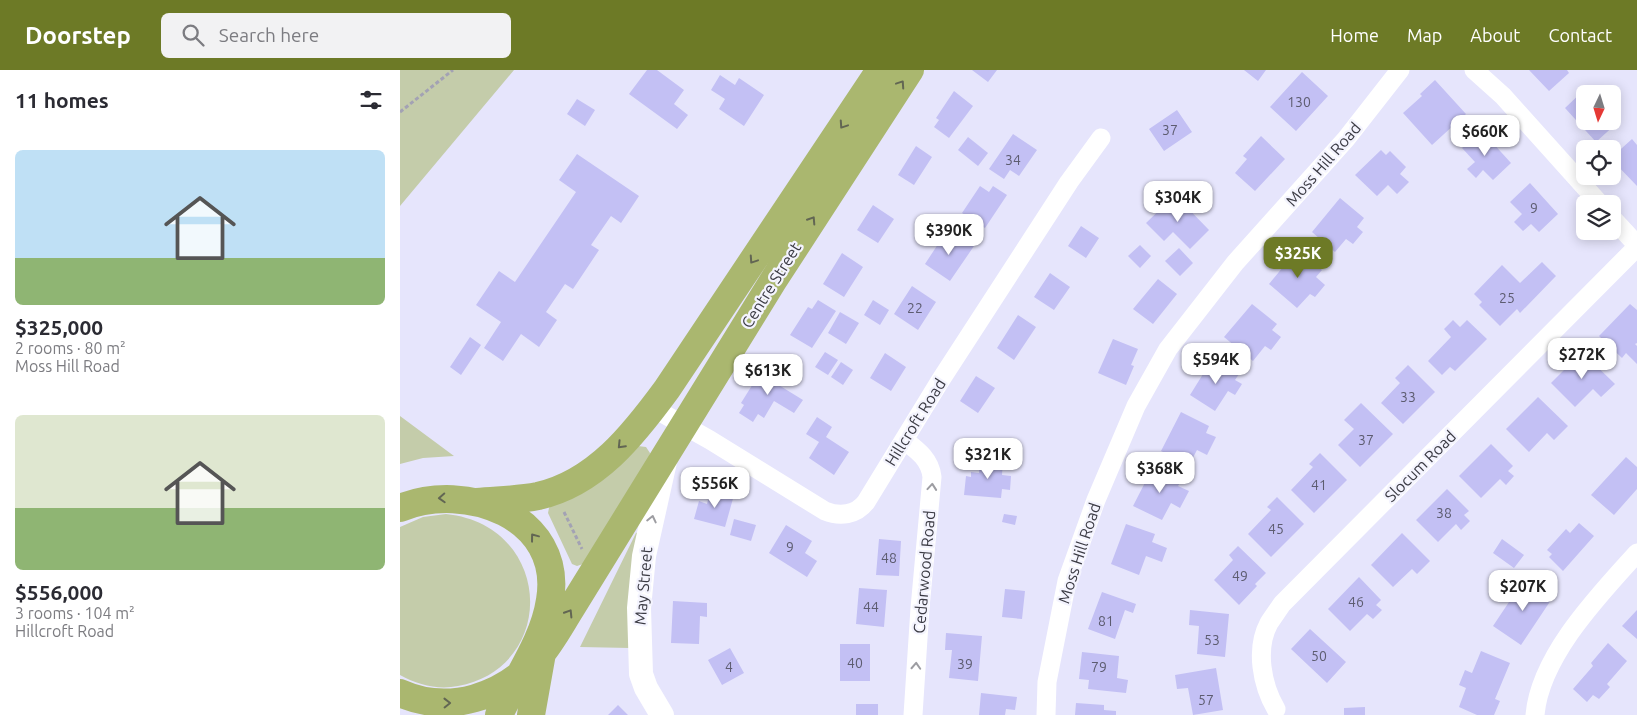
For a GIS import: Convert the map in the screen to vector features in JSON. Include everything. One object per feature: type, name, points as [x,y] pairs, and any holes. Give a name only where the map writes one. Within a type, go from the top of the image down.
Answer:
[{"type":"highway","name":"Centre Street","points":[[402,506],[425,500],[446,498],[477,502],[516,500],[539,496],[578,480],[609,458],[653,408],[880,70]]},
{"type":"highway","name":"Centre Street","points":[[400,693],[436,704],[454,704],[490,694],[518,676],[542,653],[810,222],[910,70]]},
{"type":"highway","name":"Centre Street","points":[[477,502],[501,510],[521,522],[540,544],[549,565],[551,585],[548,610],[540,635],[518,676]]},
{"type":"highway","points":[[532,715],[542,653]]},
{"type":"highway","points":[[499,715],[518,676]]},
{"type":"street","name":"Moss Hill Road","points":[[1046,715],[1047,682],[1067,581],[1096,500],[1141,398],[1168,349],[1235,263],[1346,139],[1400,70]]},
{"type":"street","points":[[1474,70],[1503,96],[1592,195]]},
{"type":"street","name":"Hillcroft Road","points":[[653,408],[822,510],[836,515],[850,513],[864,504],[1069,182],[1101,138]]},
{"type":"street","points":[[1621,228],[1637,246]]},
{"type":"street","name":"Slocum Road","points":[[1276,709],[1269,698],[1262,664],[1263,642],[1268,625],[1282,604],[1637,246]]},
{"type":"street","name":"Cedarwood Road","points":[[904,440],[926,459],[931,469],[932,477],[920,608],[913,715]]},
{"type":"street","name":"May Street","points":[[662,715],[641,674],[639,608],[644,556],[667,454]]},
{"type":"street","points":[[1535,715],[1544,678],[1568,635],[1637,553]]},
{"type":"path","points":[[400,112],[453,70]]},
{"type":"path","points":[[563,509],[583,550]]},
{"type":"green space","points":[[400,70],[514,70],[400,206]]},
{"type":"green space","points":[[400,416],[454,456],[423,458],[400,464]]},
{"type":"green space","points":[[638,446],[646,447],[650,453],[649,459],[583,564],[577,566],[572,564],[548,513],[549,508],[552,503]]},
{"type":"green space","points":[[446,514],[481,524],[507,543],[523,568],[530,597],[527,626],[514,653],[491,674],[458,686],[436,687],[414,682],[400,675],[400,527],[423,517]]},
{"type":"green space","points":[[639,532],[630,648],[580,647],[636,533]]},
{"type":"building","points":[[647,70],[657,70],[684,90],[674,104],[688,115],[677,129],[629,94]]},
{"type":"building","points":[[972,70],[997,70],[988,82]]},
{"type":"building","points":[[1244,70],[1266,70],[1258,81]]},
{"type":"building","points":[[1529,70],[1567,70],[1569,73],[1549,91]]},
{"type":"building","points":[[1302,72],[1328,96],[1296,131],[1270,107]]},
{"type":"building","points":[[720,75],[735,85],[739,78],[764,95],[744,126],[719,109],[725,99],[711,90]]},
{"type":"building","points":[[1435,80],[1466,114],[1432,145],[1403,113],[1422,96],[1420,94]]},
{"type":"building","points":[[954,91],[973,106],[949,138],[934,127],[939,120],[936,118]]},
{"type":"building","points":[[1576,98],[1576,120],[1565,108]]},
{"type":"building","points":[[577,99],[595,110],[585,126],[567,114]]},
{"type":"building","points":[[1177,110],[1192,132],[1164,151],[1149,129]]},
{"type":"building","points":[[1481,130],[1511,163],[1493,180],[1483,170],[1476,178],[1467,169],[1475,162],[1462,148]]},
{"type":"building","points":[[1585,130],[1609,130],[1598,140],[1594,140]]},
{"type":"building","points":[[1013,134],[1037,150],[1019,176],[1010,170],[1004,179],[989,169]]},
{"type":"building","points":[[1261,136],[1285,159],[1255,191],[1235,173],[1247,159],[1243,156]]},
{"type":"building","points":[[968,137],[988,153],[978,166],[958,150]]},
{"type":"building","points":[[1632,139],[1637,145],[1637,186],[1621,169],[1621,149]]},
{"type":"building","points":[[916,146],[932,157],[914,185],[898,175]]},
{"type":"building","points":[[1381,150],[1386,155],[1390,151],[1406,167],[1400,174],[1409,182],[1397,194],[1388,185],[1377,196],[1355,175]]},
{"type":"building","points":[[577,154],[639,196],[621,223],[611,216],[591,245],[599,250],[573,289],[565,284],[546,312],[557,320],[539,347],[521,334],[503,361],[484,348],[501,322],[476,305],[499,271],[515,282],[576,192],[559,180]]},
{"type":"building","points":[[1530,183],[1558,214],[1539,232],[1531,224],[1523,231],[1514,222],[1522,214],[1510,202]]},
{"type":"building","points":[[980,186],[989,192],[993,186],[1007,195],[985,228],[962,213]]},
{"type":"building","points":[[1175,195],[1209,230],[1190,249],[1173,232],[1164,241],[1146,223]]},
{"type":"building","points":[[1340,198],[1364,218],[1357,227],[1363,232],[1353,244],[1346,239],[1335,252],[1312,232]]},
{"type":"building","points":[[873,205],[894,219],[878,243],[857,230]]},
{"type":"building","points":[[1081,226],[1099,238],[1086,258],[1068,246]]},
{"type":"building","points":[[944,235],[955,242],[959,236],[974,246],[950,281],[925,264]]},
{"type":"building","points":[[1140,245],[1151,256],[1140,268],[1128,256]]},
{"type":"building","points":[[1179,248],[1193,263],[1180,276],[1165,261]]},
{"type":"building","points":[[1298,249],[1322,270],[1316,277],[1325,285],[1315,297],[1310,294],[1297,308],[1269,284]]},
{"type":"building","points":[[842,253],[863,267],[844,297],[823,284]]},
{"type":"building","points":[[1542,262],[1556,276],[1520,313],[1517,309],[1500,326],[1479,305],[1482,302],[1474,294],[1502,265],[1520,283]]},
{"type":"building","points":[[1050,273],[1070,287],[1054,310],[1034,297]]},
{"type":"building","points":[[1158,279],[1177,294],[1153,324],[1133,309]]},
{"type":"building","points":[[912,286],[936,302],[918,330],[894,314]]},
{"type":"building","points":[[818,300],[836,311],[812,348],[790,335],[808,307],[812,309]]},
{"type":"building","points":[[873,300],[889,310],[880,325],[864,315]]},
{"type":"building","points":[[1252,304],[1277,324],[1272,330],[1281,337],[1271,350],[1265,346],[1253,361],[1224,337]]},
{"type":"building","points":[[1630,304],[1637,310],[1637,343],[1635,344],[1637,346],[1637,364],[1626,353],[1622,358],[1599,336]]},
{"type":"building","points":[[840,312],[859,323],[846,344],[828,333]]},
{"type":"building","points":[[1018,315],[1036,327],[1014,360],[997,348]]},
{"type":"building","points":[[1453,320],[1460,327],[1467,320],[1487,339],[1455,371],[1450,367],[1442,375],[1428,361],[1451,337],[1444,329]]},
{"type":"building","points":[[470,337],[481,345],[461,375],[450,367]]},
{"type":"building","points":[[1113,339],[1138,349],[1131,365],[1134,366],[1126,385],[1098,373]]},
{"type":"building","points":[[825,352],[838,360],[828,375],[815,367]]},
{"type":"building","points":[[1582,352],[1615,384],[1601,397],[1593,389],[1575,407],[1551,383]]},
{"type":"building","points":[[885,353],[906,367],[891,391],[870,378]]},
{"type":"building","points":[[1213,358],[1239,374],[1235,380],[1242,384],[1235,395],[1228,391],[1215,411],[1190,395]]},
{"type":"building","points":[[841,362],[853,370],[843,385],[831,377]]},
{"type":"building","points":[[1408,365],[1435,392],[1403,424],[1381,403],[1400,383],[1395,378]]},
{"type":"building","points":[[769,366],[783,375],[777,384],[803,400],[794,413],[774,401],[764,418],[758,414],[753,422],[739,413],[744,405],[741,403],[761,371],[765,373]]},
{"type":"building","points":[[976,376],[995,388],[978,413],[960,401]]},
{"type":"building","points":[[1538,397],[1568,426],[1554,440],[1547,433],[1529,452],[1506,429]]},
{"type":"building","points":[[1361,403],[1393,434],[1360,467],[1338,445],[1354,429],[1344,420]]},
{"type":"building","points":[[1181,412],[1209,426],[1206,433],[1216,437],[1207,455],[1197,450],[1189,465],[1161,451]]},
{"type":"building","points":[[817,417],[832,427],[826,437],[849,452],[834,475],[809,458],[819,442],[806,434]]},
{"type":"building","points":[[1491,444],[1513,466],[1508,471],[1514,476],[1506,485],[1500,479],[1481,498],[1459,476]]},
{"type":"building","points":[[1320,453],[1347,480],[1314,513],[1291,490],[1313,467],[1309,464]]},
{"type":"building","points":[[980,457],[1003,459],[1002,475],[1011,476],[1010,490],[1002,489],[1001,498],[964,495],[966,476],[971,477],[971,472],[979,473]]},
{"type":"building","points":[[1626,457],[1637,467],[1637,489],[1614,515],[1591,495]]},
{"type":"building","points":[[1153,467],[1181,481],[1178,486],[1189,491],[1180,508],[1171,503],[1162,520],[1133,506]]},
{"type":"building","points":[[711,489],[734,495],[725,527],[694,519],[699,501],[707,504]]},
{"type":"building","points":[[1447,489],[1469,511],[1464,515],[1470,521],[1461,530],[1456,524],[1438,542],[1416,520]]},
{"type":"building","points":[[1277,497],[1304,524],[1271,557],[1248,534],[1271,510],[1267,507]]},
{"type":"building","points":[[1004,514],[1017,516],[1015,525],[1002,522]]},
{"type":"building","points":[[734,519],[756,525],[751,541],[730,535]]},
{"type":"building","points":[[1579,523],[1594,536],[1563,571],[1549,557],[1552,554],[1547,550],[1566,529],[1570,533]]},
{"type":"building","points":[[1126,524],[1155,534],[1152,542],[1167,548],[1162,562],[1146,556],[1139,575],[1111,564]]},
{"type":"building","points":[[786,525],[812,541],[805,553],[817,561],[807,577],[769,553]]},
{"type":"building","points":[[1402,533],[1430,561],[1417,574],[1412,569],[1393,587],[1371,565]]},
{"type":"building","points":[[879,539],[901,541],[899,576],[876,575]]},
{"type":"building","points":[[1502,539],[1524,555],[1514,568],[1493,553]]},
{"type":"building","points":[[1238,546],[1266,573],[1255,584],[1257,586],[1239,605],[1214,580],[1233,560],[1229,555]]},
{"type":"building","points":[[1359,577],[1381,600],[1376,605],[1382,610],[1373,619],[1367,614],[1350,631],[1328,609]]},
{"type":"building","points":[[1525,578],[1553,597],[1521,645],[1493,626]]},
{"type":"building","points":[[859,588],[887,590],[884,627],[856,624]]},
{"type":"building","points":[[1005,589],[1025,591],[1022,619],[1002,617]]},
{"type":"building","points":[[1102,592],[1136,604],[1133,613],[1125,610],[1115,639],[1088,629]]},
{"type":"building","points":[[673,601],[707,603],[707,617],[700,616],[699,644],[671,643]]},
{"type":"building","points":[[1190,610],[1229,614],[1225,657],[1197,654],[1199,626],[1189,625]]},
{"type":"building","points":[[1637,610],[1637,639],[1622,626]]},
{"type":"building","points":[[1310,629],[1346,662],[1327,683],[1291,649]]},
{"type":"building","points":[[946,633],[982,636],[978,681],[949,678],[952,650],[945,650]]},
{"type":"building","points":[[1608,643],[1627,661],[1607,684],[1610,687],[1599,699],[1593,695],[1587,702],[1573,689],[1593,666],[1591,663]]},
{"type":"building","points":[[840,644],[870,644],[870,681],[840,681]]},
{"type":"building","points":[[730,648],[744,673],[722,685],[708,660]]},
{"type":"building","points":[[1481,651],[1510,663],[1495,699],[1500,701],[1494,715],[1477,715],[1459,707],[1466,688],[1459,685],[1465,670],[1472,673]]},
{"type":"building","points":[[1082,652],[1119,656],[1117,678],[1128,680],[1126,693],[1088,689],[1089,680],[1079,679]]},
{"type":"building","points":[[1216,668],[1223,710],[1193,715],[1188,688],[1177,689],[1175,675]]},
{"type":"building","points":[[981,693],[1017,697],[1015,710],[1006,709],[1005,715],[979,715]]},
{"type":"building","points":[[1076,703],[1104,705],[1104,710],[1116,711],[1116,715],[1075,715]]},
{"type":"building","points":[[856,704],[878,704],[878,715],[856,715]]},
{"type":"building","points":[[618,705],[628,715],[608,715]]},
{"type":"building","points":[[1365,707],[1365,715],[1344,715],[1344,708]]}]
